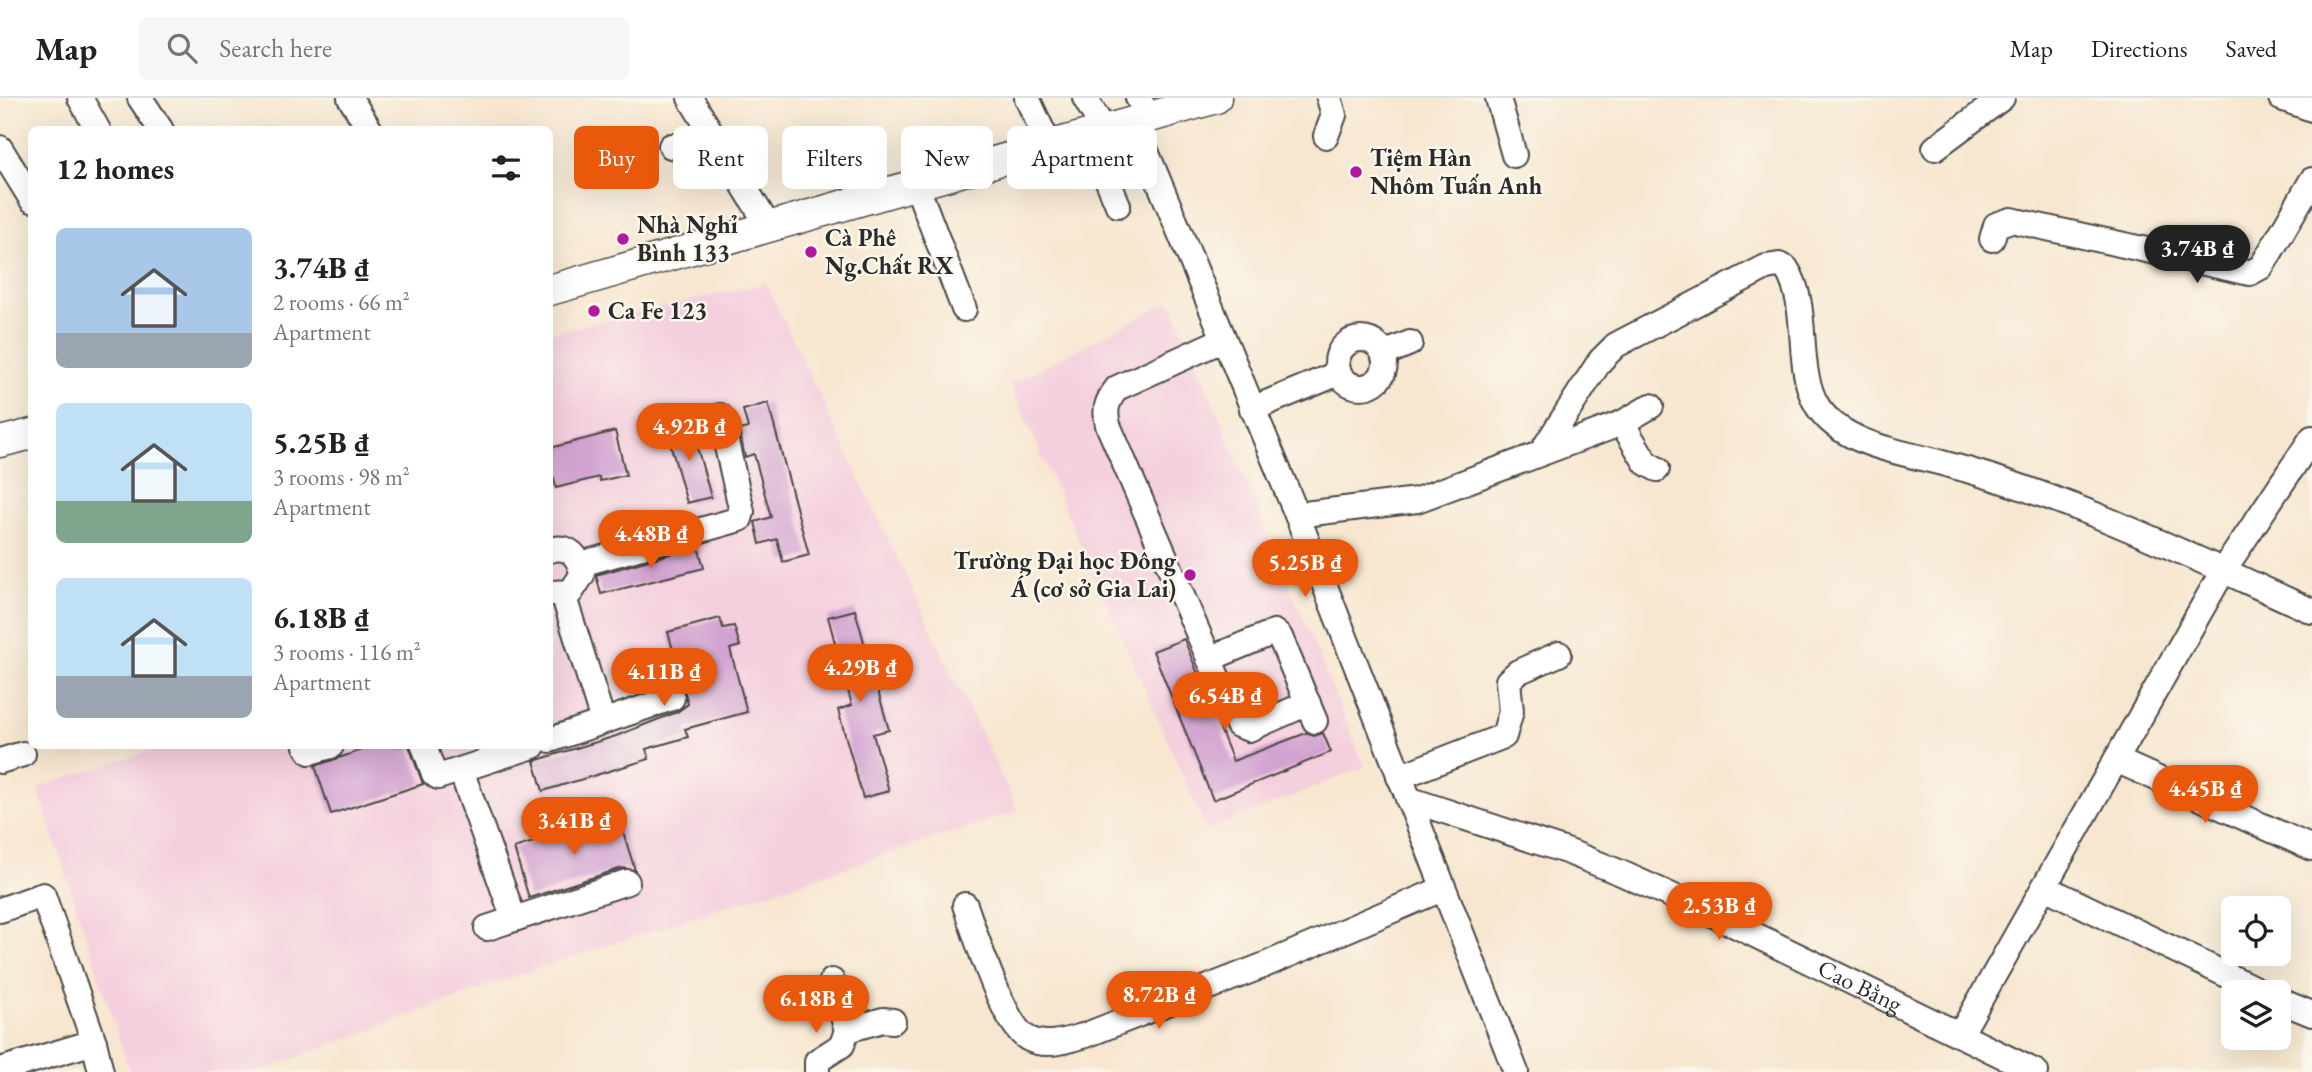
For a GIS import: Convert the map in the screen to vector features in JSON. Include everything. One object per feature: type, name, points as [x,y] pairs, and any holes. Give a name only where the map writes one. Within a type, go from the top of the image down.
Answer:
[{"type":"main road","points":[[1110,126],[1141,112],[1216,98]]},
{"type":"main road","points":[[553,289],[901,188]]},
{"type":"main road","points":[[0,442],[28,435]]},
{"type":"street","points":[[80,98],[96,126]]},
{"type":"street","points":[[140,98],[156,126]]},
{"type":"street","points":[[350,98],[368,126]]},
{"type":"street","points":[[690,98],[707,126]]},
{"type":"street","points":[[1027,98],[1040,126]]},
{"type":"street","points":[[1085,98],[1094,126]]},
{"type":"street","points":[[1326,136],[1334,115],[1329,98]]},
{"type":"street","points":[[1498,98],[1514,155]]},
{"type":"street","points":[[1935,148],[2002,98]]},
{"type":"street","points":[[2281,98],[2312,109]]},
{"type":"street","points":[[1141,112],[1222,340],[1297,515],[1441,889],[1516,1072]]},
{"type":"street","points":[[0,148],[28,194]]},
{"type":"street","points":[[1992,239],[1997,225],[2011,220],[2250,273],[2260,267],[2312,180]]},
{"type":"street","points":[[746,189],[769,227]]},
{"type":"street","points":[[918,189],[964,309]]},
{"type":"street","points":[[1113,189],[1118,205]]},
{"type":"street","points":[[1541,453],[1600,361],[1616,345],[1717,290],[1766,267],[1779,265],[1786,268],[1794,287],[1810,390],[1818,407],[1842,430],[1882,447],[1992,476],[2223,571],[2312,611]]},
{"type":"street","points":[[1209,659],[1274,632],[1280,637],[1311,712],[1244,729],[1238,725],[1209,659],[1108,425],[1105,412],[1109,399],[1117,388],[1222,340]]},
{"type":"street","points":[[1352,340],[1371,340],[1384,354],[1384,373],[1371,386],[1352,386],[1339,373],[1339,354],[1352,340]]},
{"type":"street","points":[[1384,354],[1410,343]]},
{"type":"street","points":[[1252,410],[1339,373]]},
{"type":"street","points":[[1297,515],[1417,500],[1622,423],[1650,406]]},
{"type":"street","points":[[581,564],[740,519],[742,512],[720,416]]},
{"type":"street","points":[[1622,423],[1646,463],[1657,469]]},
{"type":"street","points":[[1960,1035],[2223,571],[2312,438]]},
{"type":"street","points":[[553,550],[567,549],[581,564]]},
{"type":"street","points":[[581,564],[578,584],[556,594],[603,721]]},
{"type":"street","points":[[1403,788],[1504,736],[1511,711],[1508,681],[1518,672],[1559,654]]},
{"type":"street","points":[[553,739],[672,698]]},
{"type":"street","points":[[425,749],[434,774],[438,777],[524,749]]},
{"type":"street","points":[[2116,760],[2312,848]]},
{"type":"street","points":[[461,770],[514,919]]},
{"type":"street","name":"Cao Bằng","points":[[1403,788],[1621,873],[1712,914],[2036,1072]]},
{"type":"street","points":[[486,929],[627,882]]},
{"type":"street","points":[[2044,887],[2237,980]]},
{"type":"street","points":[[965,905],[994,983],[1017,1031],[1039,1042],[1058,1042],[1086,1035],[1260,967],[1441,889]]},
{"type":"street","points":[[0,910],[43,895],[94,1042],[100,1072]]},
{"type":"street","points":[[817,1072],[817,1061],[842,1045],[847,1030],[832,981]]},
{"type":"street","points":[[2291,1005],[2312,1014]]},
{"type":"street","points":[[847,1030],[883,1020],[893,1021]]},
{"type":"street","points":[[0,1070],[94,1042]]},
{"type":"shaded area","points":[[766,283],[1018,811],[515,976],[258,1072],[130,1072],[38,788],[154,749],[553,749],[553,332]]},
{"type":"shaded area","name":"Trường Đại học Đông Á (cơ sở Gia Lai)","points":[[1171,301],[1365,767],[1207,830],[1010,384]]},
{"type":"building","points":[[768,403],[809,555],[783,562],[777,539],[760,544],[755,522],[771,517],[754,454],[745,457],[739,430],[748,428],[743,410]]},
{"type":"building","points":[[690,422],[711,497],[687,503],[666,429]]},
{"type":"building","points":[[615,431],[626,475],[600,481],[599,477],[556,488],[553,478],[553,447]]},
{"type":"building","points":[[698,546],[704,568],[601,594],[596,575]]},
{"type":"building","points":[[855,610],[889,730],[873,734],[889,791],[863,798],[838,710],[852,705],[828,617]]},
{"type":"building","points":[[720,618],[723,628],[734,626],[740,646],[730,649],[747,712],[685,729],[688,737],[646,749],[649,759],[543,791],[534,761],[616,736],[677,712],[688,704],[668,632]]},
{"type":"building","points":[[1184,639],[1233,761],[1306,733],[1314,736],[1323,733],[1331,752],[1213,800],[1153,651]]},
{"type":"building","points":[[365,749],[410,749],[423,784],[331,814],[315,766]]},
{"type":"building","points":[[618,816],[635,870],[622,868],[529,898],[514,848]]},
{"type":"place","name":"Tiệm Hàn Nhôm Tuấn Anh","points":[[1356,172]]},
{"type":"place","name":"Nhà Nghỉ Bình 133","points":[[623,239]]},
{"type":"place","name":"Cà Phê Ng.Chất RX","points":[[811,252]]},
{"type":"place","name":"Ca Fe 123","points":[[594,311]]},
{"type":"place","name":"Trường Đại học Đông Á (cơ sở Gia Lai)","points":[[1190,575]]}]
